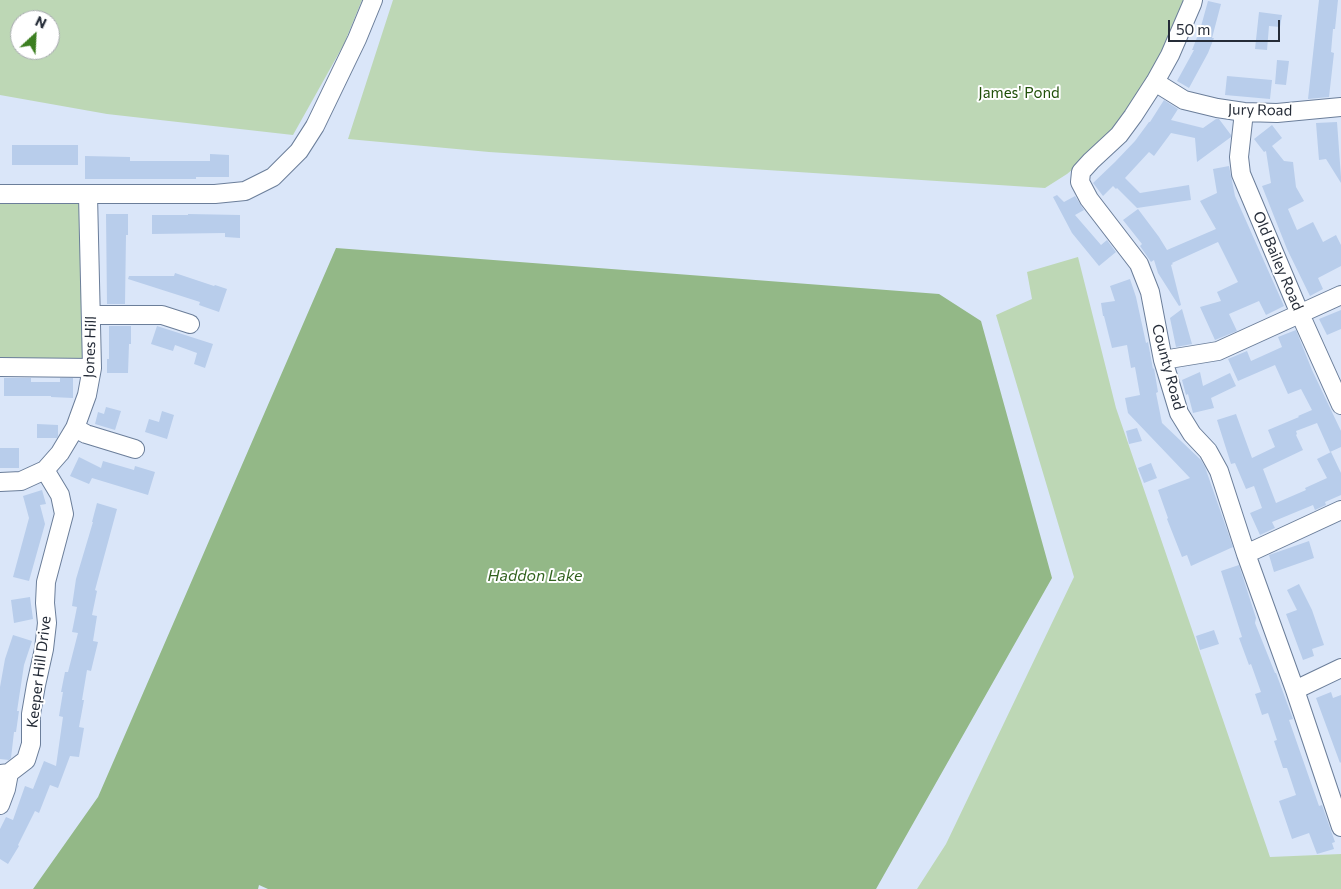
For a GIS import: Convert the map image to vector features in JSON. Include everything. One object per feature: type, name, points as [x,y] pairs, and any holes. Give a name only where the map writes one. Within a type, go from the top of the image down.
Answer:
[{"type":"street","points":[[0,194],[215,194],[245,191],[273,177],[299,151],[315,126],[357,40],[374,0]]},
{"type":"street","name":"County Road","points":[[1193,0],[1170,55],[1155,82],[1119,134],[1081,172],[1080,182],[1090,200],[1139,264],[1150,292],[1163,360],[1179,413],[1192,434],[1208,451],[1219,471],[1246,554],[1340,821]]},
{"type":"street","name":"Jury Road","points":[[1155,82],[1184,100],[1244,112],[1277,113],[1341,107]]},
{"type":"street","name":"Old Bailey Road","points":[[1244,112],[1239,157],[1242,174],[1300,314],[1341,405]]},
{"type":"street","name":"Jones Hill","points":[[0,482],[21,482],[45,470],[60,453],[75,428],[87,395],[92,368],[88,195]]},
{"type":"street","points":[[1163,360],[1218,350],[1341,295]]},
{"type":"street","points":[[92,315],[162,315],[190,324]]},
{"type":"street","points":[[0,367],[92,368]]},
{"type":"street","points":[[75,428],[86,434],[135,449]]},
{"type":"street","name":"Keeper Hill Drive","points":[[4,773],[26,760],[31,744],[31,714],[44,649],[47,623],[46,582],[64,514],[60,495],[45,470]]},
{"type":"street","points":[[1246,554],[1341,510]]},
{"type":"street","points":[[1295,690],[1341,668]]},
{"type":"street","points":[[0,805],[6,789],[4,773]]},
{"type":"green space","points":[[0,0],[362,0],[344,44],[293,135],[107,114],[0,95]]},
{"type":"green space","name":"James' Pond","points":[[393,0],[1189,0],[1157,69],[1101,146],[1067,174],[1045,188],[489,152],[348,139]]},
{"type":"green space","points":[[84,203],[82,363],[0,362],[0,204]]},
{"type":"green space","points":[[1078,257],[1116,408],[1270,857],[1341,854],[1341,889],[917,889],[946,844],[1074,577],[996,315],[1032,299],[1027,272]]},
{"type":"water","name":"Haddon Lake","points":[[336,248],[939,294],[981,321],[1052,578],[876,889],[268,889],[259,885],[258,889],[33,889],[98,797]]},
{"type":"building","points":[[1319,0],[1338,0],[1331,52],[1334,53],[1329,97],[1308,99]]},
{"type":"building","points":[[1208,1],[1221,4],[1212,38],[1214,38],[1189,88],[1177,81],[1194,50],[1192,50]]},
{"type":"building","points":[[1259,12],[1282,15],[1280,27],[1269,26],[1267,50],[1255,49]]},
{"type":"building","points":[[1277,60],[1289,61],[1286,85],[1275,84]]},
{"type":"building","points":[[1227,76],[1272,80],[1270,99],[1225,95]]},
{"type":"building","points":[[1164,100],[1178,109],[1171,120],[1203,128],[1219,119],[1231,137],[1197,162],[1195,138],[1171,133],[1154,156],[1149,152],[1125,178],[1140,193],[1189,185],[1191,200],[1137,208],[1113,186],[1103,196],[1093,183],[1135,141]]},
{"type":"building","points":[[1337,122],[1341,183],[1326,159],[1319,160],[1316,123]]},
{"type":"building","points":[[1272,125],[1282,138],[1272,146],[1284,161],[1293,162],[1296,187],[1304,201],[1288,209],[1297,230],[1313,222],[1323,242],[1336,235],[1341,245],[1341,266],[1318,278],[1323,289],[1310,296],[1287,249],[1262,186],[1271,183],[1266,151],[1264,152],[1254,139]]},
{"type":"building","points":[[12,145],[78,145],[78,165],[12,165]]},
{"type":"building","points":[[210,154],[229,155],[229,177],[196,177],[196,179],[85,179],[85,156],[130,157],[130,161],[210,161]]},
{"type":"building","points":[[1229,166],[1235,196],[1284,306],[1266,315],[1259,301],[1229,314],[1237,331],[1215,340],[1200,307],[1221,301],[1217,292],[1238,282],[1218,242],[1172,263],[1181,305],[1179,306],[1158,273],[1154,260],[1151,262],[1140,246],[1142,244],[1123,220],[1138,209],[1167,250],[1216,229],[1200,201],[1217,193],[1213,169]]},
{"type":"building","points":[[1057,195],[1064,202],[1075,196],[1084,210],[1075,215],[1101,245],[1107,240],[1116,252],[1099,266],[1072,233],[1053,197]]},
{"type":"building","points":[[106,214],[128,214],[125,304],[107,304]]},
{"type":"building","points":[[152,215],[240,215],[240,238],[225,237],[225,233],[152,234]]},
{"type":"building","points":[[175,273],[227,289],[219,312],[199,305],[200,302],[128,279],[129,276],[174,276]]},
{"type":"building","points":[[1130,279],[1154,368],[1158,392],[1156,393],[1162,423],[1201,460],[1233,547],[1191,566],[1187,555],[1182,557],[1158,490],[1190,478],[1128,413],[1125,398],[1140,395],[1135,367],[1131,368],[1127,345],[1112,348],[1103,316],[1101,303],[1115,301],[1110,286]]},
{"type":"building","points":[[1182,309],[1192,344],[1176,347],[1170,318]]},
{"type":"building","points":[[1341,310],[1341,329],[1327,335],[1319,319]]},
{"type":"building","points":[[109,326],[131,326],[128,373],[107,373]]},
{"type":"building","points":[[157,326],[213,344],[205,368],[194,364],[197,353],[175,345],[173,351],[151,344]]},
{"type":"building","points":[[1296,330],[1312,370],[1341,431],[1341,447],[1330,452],[1317,423],[1296,431],[1303,450],[1263,469],[1276,503],[1306,490],[1305,488],[1327,478],[1317,459],[1331,452],[1341,473],[1341,495],[1325,502],[1326,505],[1315,510],[1313,505],[1272,522],[1275,528],[1260,535],[1250,513],[1262,508],[1254,486],[1246,489],[1235,463],[1231,464],[1217,420],[1236,414],[1252,458],[1275,447],[1268,430],[1312,410],[1301,389],[1288,394],[1275,365],[1238,381],[1228,359],[1247,351],[1251,361],[1282,347],[1278,337]]},
{"type":"building","points":[[1200,372],[1203,386],[1230,373],[1236,386],[1211,398],[1214,408],[1193,413],[1182,380]]},
{"type":"building","points":[[4,378],[31,378],[31,382],[60,382],[60,378],[73,378],[73,398],[4,396]]},
{"type":"building","points":[[106,407],[121,411],[115,430],[95,424],[98,412],[104,414]]},
{"type":"building","points":[[162,411],[174,415],[167,439],[145,432],[149,419],[159,422]]},
{"type":"building","points":[[37,424],[58,425],[57,438],[37,438]]},
{"type":"building","points":[[1137,428],[1142,441],[1129,444],[1126,431]]},
{"type":"building","points":[[0,448],[19,448],[19,468],[0,468]]},
{"type":"building","points":[[79,457],[101,468],[103,461],[134,470],[135,466],[155,472],[148,495],[92,478],[89,484],[70,476]]},
{"type":"building","points":[[1151,463],[1157,478],[1144,483],[1138,468]]},
{"type":"building","points":[[42,490],[46,504],[40,505],[45,524],[29,581],[13,577],[29,518],[23,496]]},
{"type":"building","points":[[97,503],[117,509],[95,590],[97,591],[92,615],[97,616],[93,641],[98,642],[91,671],[87,670],[82,700],[84,700],[79,727],[84,728],[79,757],[70,756],[58,788],[50,785],[39,813],[35,811],[19,846],[8,864],[0,859],[0,829],[6,817],[13,820],[25,786],[33,789],[44,761],[56,766],[63,717],[59,716],[63,692],[61,692],[65,672],[68,672],[78,633],[72,632],[77,607],[72,606],[76,579]]},
{"type":"building","points":[[1309,541],[1314,558],[1274,572],[1269,555]]},
{"type":"building","points":[[1239,565],[1256,618],[1255,623],[1293,719],[1289,720],[1319,806],[1322,805],[1335,842],[1332,843],[1334,849],[1317,854],[1309,833],[1292,839],[1279,801],[1296,795],[1287,768],[1283,768],[1274,741],[1277,740],[1268,713],[1262,715],[1255,694],[1261,692],[1239,638],[1242,637],[1221,571]]},
{"type":"building","points":[[1299,584],[1312,610],[1324,645],[1312,649],[1314,656],[1303,660],[1286,614],[1297,610],[1287,590]]},
{"type":"building","points":[[30,597],[33,619],[14,623],[11,600]]},
{"type":"building","points":[[1214,630],[1219,644],[1200,650],[1196,636]]},
{"type":"building","points":[[13,635],[32,641],[24,665],[16,732],[14,732],[11,758],[9,760],[0,759],[0,687],[5,659]]},
{"type":"building","points":[[1331,692],[1333,698],[1341,695],[1340,763],[1316,698]]}]
